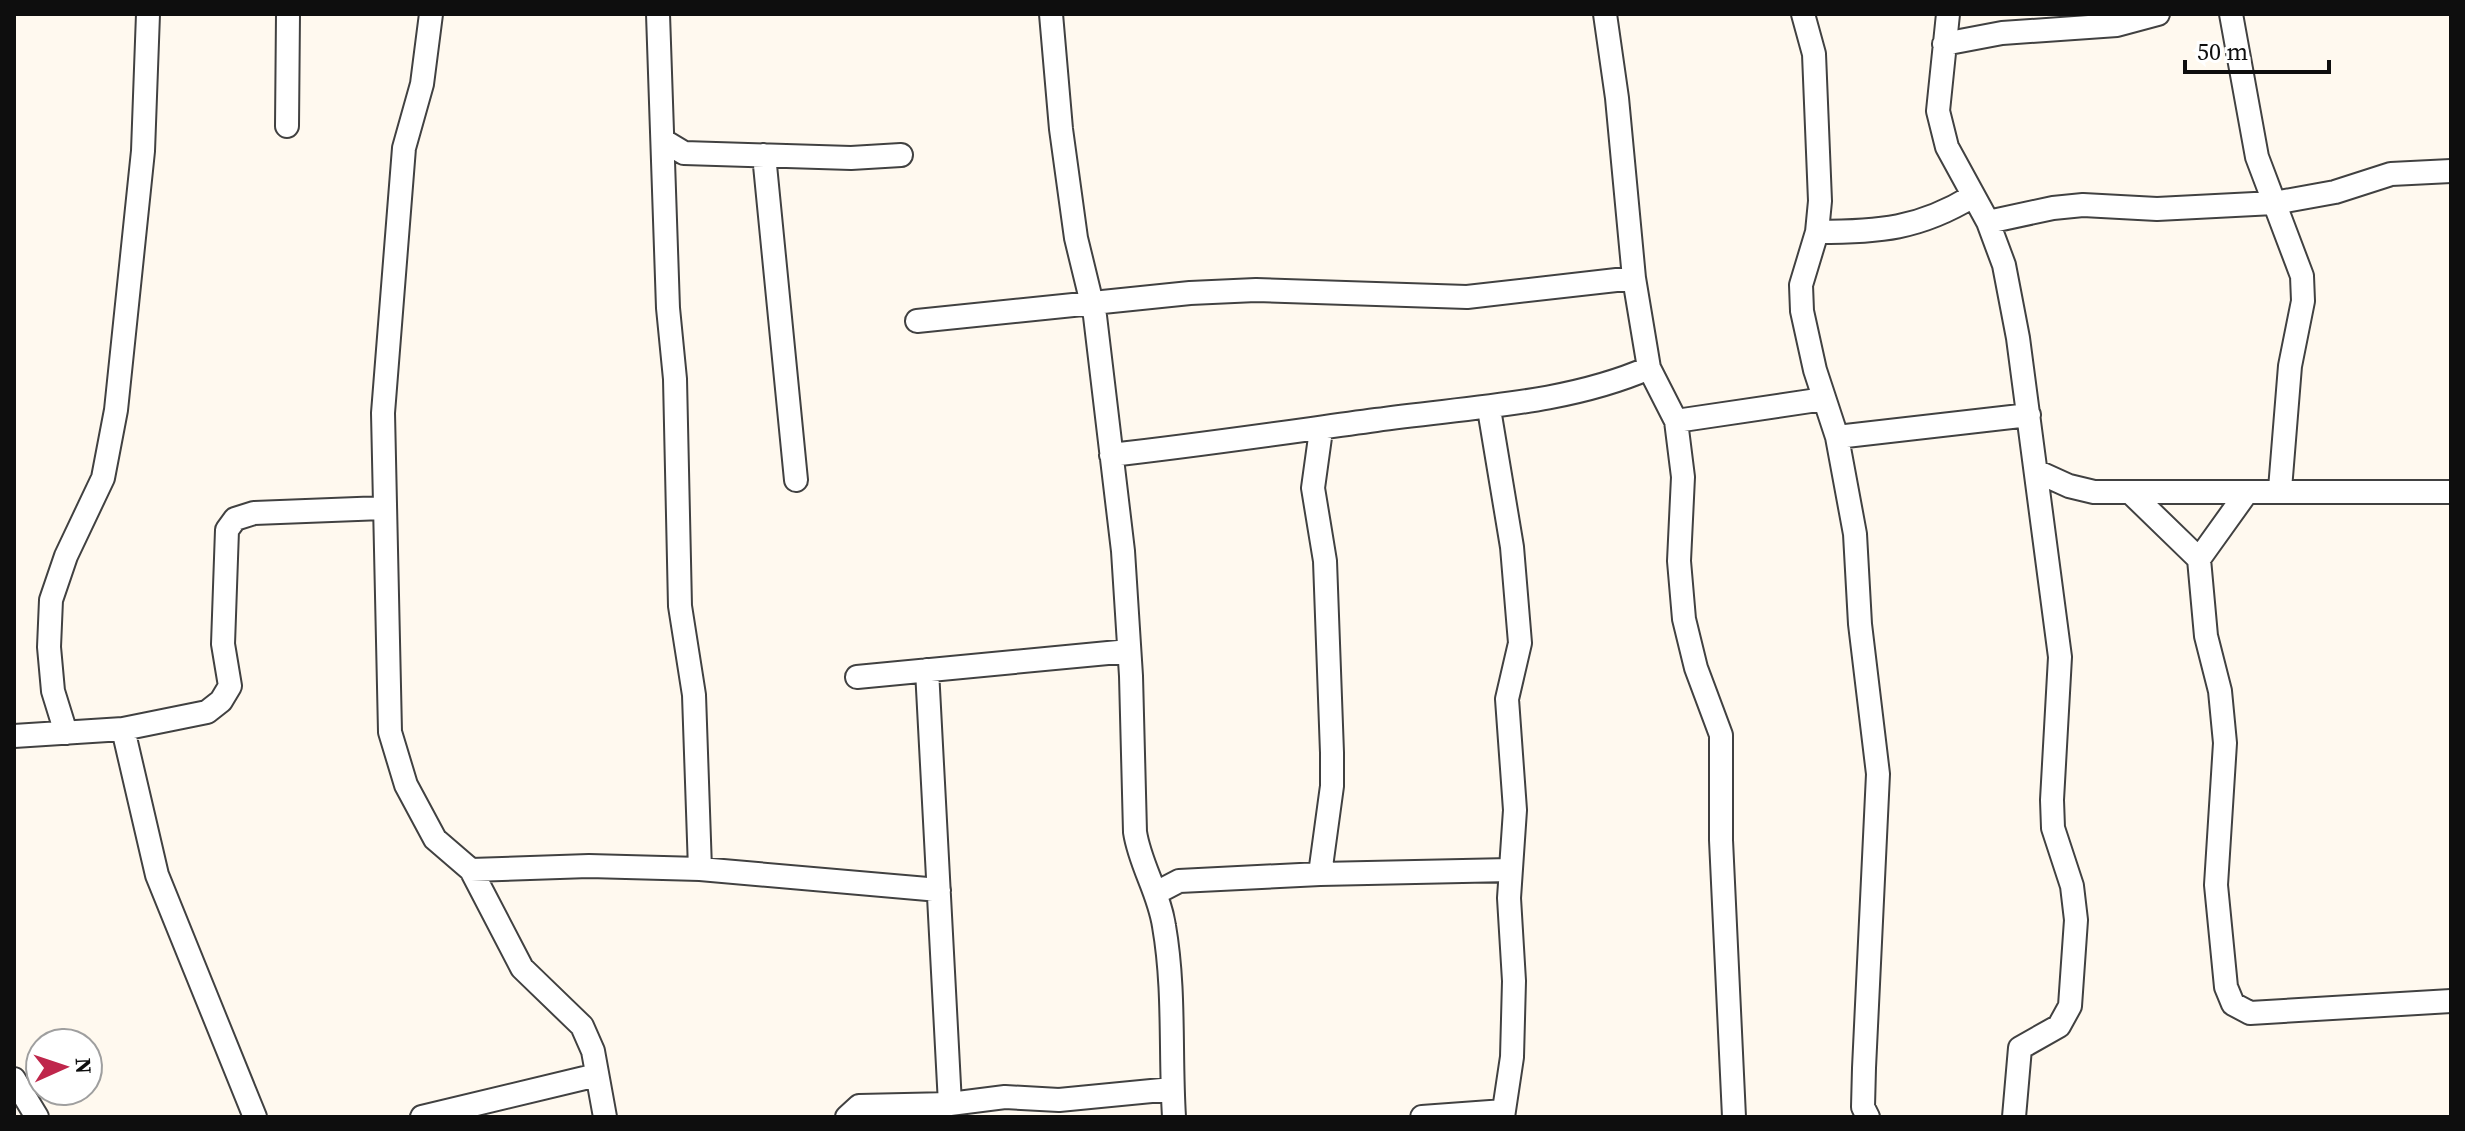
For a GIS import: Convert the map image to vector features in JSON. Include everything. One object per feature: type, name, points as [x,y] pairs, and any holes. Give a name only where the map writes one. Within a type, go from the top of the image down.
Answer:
[{"type":"street","points":[[66,733],[53,691],[49,647],[51,600],[66,556],[103,478],[116,410],[143,151],[148,14]]},
{"type":"street","points":[[287,126],[288,14]]},
{"type":"street","points":[[431,14],[430,43],[404,148],[398,195],[383,413],[387,697],[396,761],[435,839],[471,870],[522,968],[582,1026],[593,1051],[605,1117]]},
{"type":"street","points":[[658,14],[668,308],[675,379],[680,606],[694,695],[700,869]]},
{"type":"street","points":[[1051,14],[1074,223],[1092,304],[1123,551],[1135,832],[1138,855],[1156,893],[1170,963],[1174,1117]]},
{"type":"street","points":[[1605,14],[1617,98],[1634,278],[1649,368],[1676,421],[1683,477],[1679,561],[1684,619],[1696,668],[1721,735],[1721,840],[1734,1117]]},
{"type":"street","points":[[1803,14],[1814,54],[1819,186],[1817,232],[1801,285],[1802,311],[1837,437],[1855,534],[1860,624],[1878,774],[1864,1068],[1863,1107],[1868,1117]]},
{"type":"street","points":[[1948,14],[1938,111],[1947,147],[1988,222],[2004,265],[2029,415],[2060,657],[2053,828],[2072,886],[2076,920],[2070,1006],[2059,1026],[2020,1048],[2015,1068],[2014,1117]]},
{"type":"street","points":[[1944,44],[2002,33],[2117,25],[2158,14]]},
{"type":"street","points":[[2231,14],[2257,157],[2302,276],[2303,301],[2290,366],[2280,489]]},
{"type":"street","points":[[664,141],[684,153],[901,155]]},
{"type":"street","points":[[764,155],[796,480]]},
{"type":"street","points":[[1988,222],[2083,205],[2157,209],[2274,203],[2369,183],[2391,174],[2451,171]]},
{"type":"street","points":[[1817,232],[1869,232],[1903,226],[1940,216],[1973,196]]},
{"type":"street","points":[[917,321],[1256,290],[1467,297],[1634,278]]},
{"type":"street","points":[[1111,455],[1321,430],[1376,420],[1489,409],[1623,380],[1649,368]]},
{"type":"street","points":[[1676,421],[1824,399]]},
{"type":"street","points":[[1422,1117],[1503,1114],[1514,1010],[1510,870],[1515,810],[1507,699],[1516,665],[1519,630],[1512,547],[1489,409]]},
{"type":"street","points":[[1837,437],[2029,415]]},
{"type":"street","points":[[1320,874],[1332,786],[1325,561],[1313,488],[1321,430]]},
{"type":"street","points":[[2036,471],[2069,486],[2094,492],[2247,492],[2280,489],[2391,494],[2430,489],[2451,492]]},
{"type":"street","points":[[2199,559],[2247,492]]},
{"type":"street","points":[[2131,493],[2199,559],[2206,636],[2220,691],[2225,743],[2216,885],[2226,987],[2233,1004],[2250,1013],[2451,1001]]},
{"type":"street","points":[[14,736],[123,729],[207,712],[221,701],[230,686],[223,644],[227,530],[235,519],[254,513],[383,508]]},
{"type":"street","points":[[857,677],[1129,651]]},
{"type":"street","points":[[927,670],[950,1104]]},
{"type":"street","points":[[123,729],[157,875],[255,1117]]},
{"type":"street","points":[[471,870],[589,866],[700,869],[939,890]]},
{"type":"street","points":[[1156,893],[1179,881],[1510,870]]},
{"type":"street","points":[[422,1117],[597,1075]]},
{"type":"street","points":[[14,1079],[37,1117]]},
{"type":"street","points":[[847,1117],[859,1106],[950,1104],[981,1108],[1172,1089]]}]
